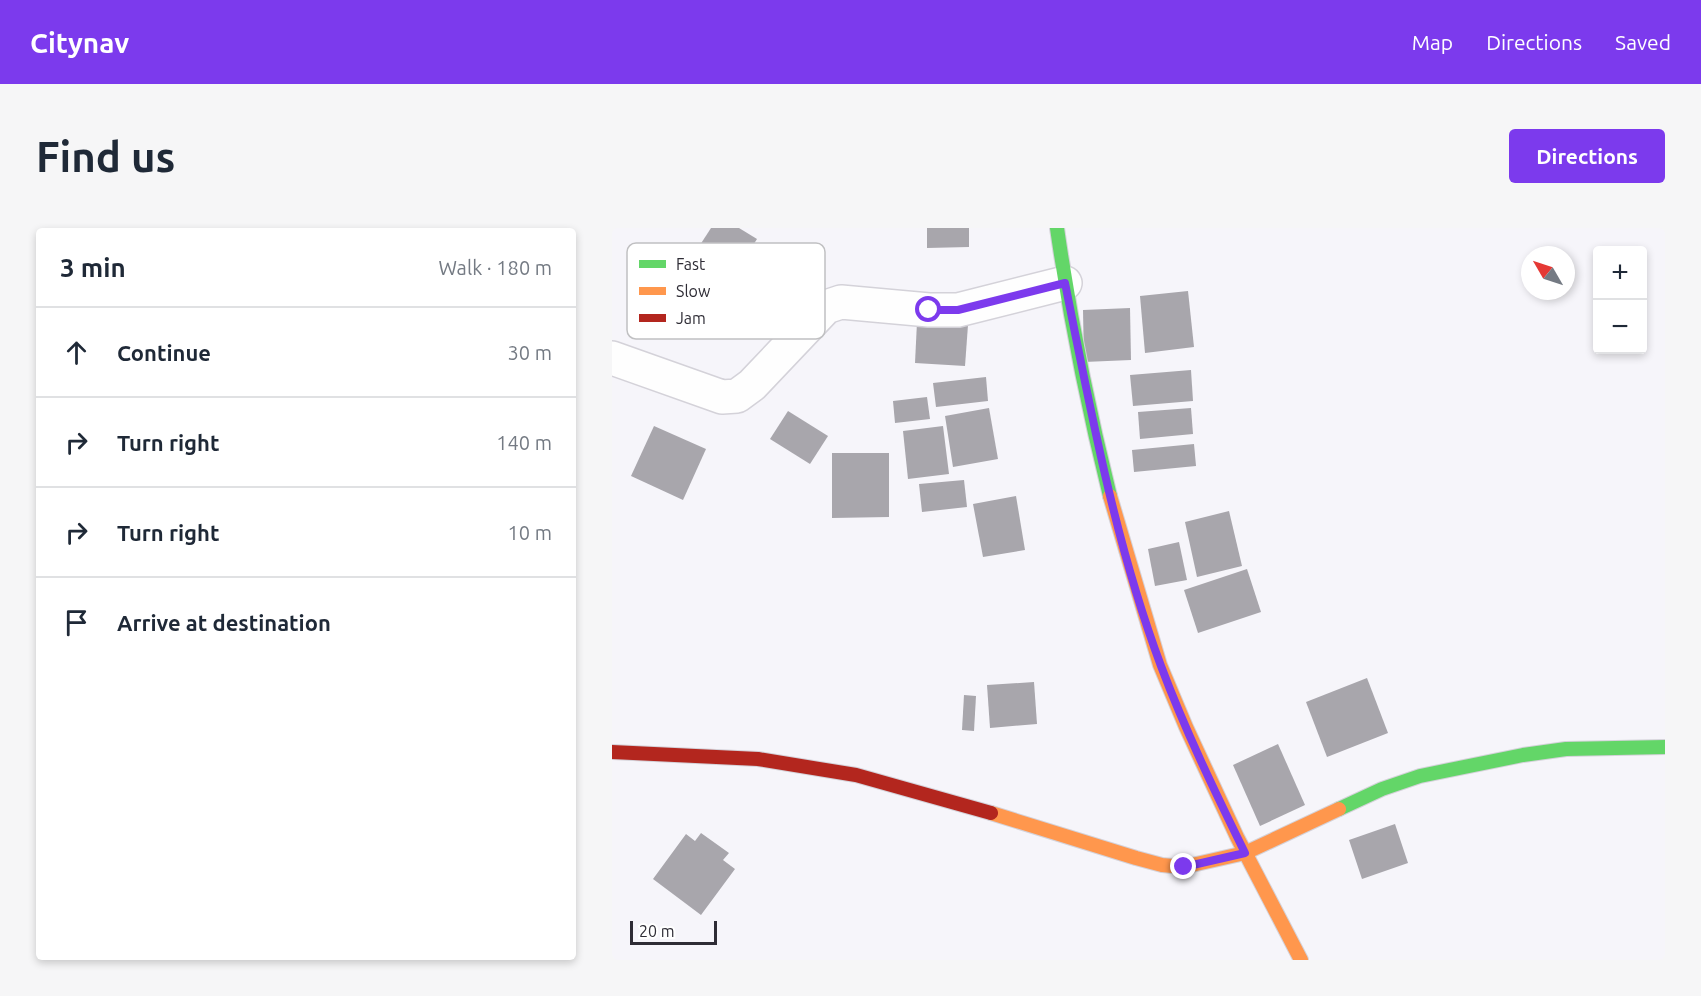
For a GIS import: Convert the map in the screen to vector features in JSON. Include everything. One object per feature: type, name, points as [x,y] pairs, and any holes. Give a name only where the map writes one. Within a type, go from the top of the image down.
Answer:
[{"type":"street","points":[[1057,228],[1065,283],[1097,445],[1140,600],[1161,665],[1182,717],[1245,853],[1301,960]]},
{"type":"street","points":[[825,308],[841,303],[958,310],[1065,283]]},
{"type":"street","points":[[612,358],[722,398],[737,396],[752,385],[796,339]]},
{"type":"street","points":[[612,752],[758,759],[856,775],[1023,822],[1162,865],[1184,867],[1245,853],[1382,789],[1420,776],[1523,755],[1566,749],[1665,747]]},
{"type":"building","points":[[711,228],[739,228],[757,239],[754,243],[701,243]]},
{"type":"building","points":[[927,228],[969,228],[969,247],[927,248]]},
{"type":"building","points":[[1188,291],[1194,347],[1145,353],[1140,296]]},
{"type":"building","points":[[1130,308],[1131,360],[1084,362],[1083,310]]},
{"type":"building","points":[[917,322],[968,325],[965,366],[915,363]]},
{"type":"building","points":[[1191,370],[1193,401],[1133,406],[1130,375]]},
{"type":"building","points":[[986,377],[988,401],[936,407],[933,383]]},
{"type":"building","points":[[927,397],[930,419],[895,423],[893,401]]},
{"type":"building","points":[[989,408],[998,459],[953,467],[945,416]]},
{"type":"building","points":[[1191,408],[1193,434],[1140,439],[1138,412]]},
{"type":"building","points":[[788,411],[828,436],[810,464],[770,439]]},
{"type":"building","points":[[654,426],[706,449],[683,500],[631,476]]},
{"type":"building","points":[[943,426],[949,474],[908,479],[903,431]]},
{"type":"building","points":[[1194,444],[1196,466],[1134,472],[1132,450]]},
{"type":"building","points":[[832,453],[889,453],[889,517],[832,518]]},
{"type":"building","points":[[964,480],[967,507],[922,512],[919,484]]},
{"type":"building","points":[[1016,496],[1025,550],[983,557],[973,504]]},
{"type":"building","points":[[1229,511],[1242,566],[1197,577],[1185,522]]},
{"type":"building","points":[[1179,542],[1187,580],[1155,586],[1148,549]]},
{"type":"building","points":[[1247,569],[1261,612],[1198,633],[1184,590]]},
{"type":"building","points":[[1367,678],[1388,733],[1327,757],[1306,702]]},
{"type":"building","points":[[1034,682],[1037,724],[990,728],[987,685]]},
{"type":"building","points":[[964,695],[976,696],[974,731],[962,730]]},
{"type":"building","points":[[1278,744],[1305,805],[1260,826],[1233,765]]},
{"type":"building","points":[[1395,824],[1408,863],[1362,879],[1349,840]]},
{"type":"building","points":[[701,833],[729,853],[723,860],[735,869],[701,915],[653,879],[686,834],[695,841]]},
{"type":"traffic: fast","points":[[1057,228],[1080,363],[1110,496]]},
{"type":"traffic: fast","points":[[1339,809],[1382,789],[1420,776],[1523,755],[1566,749],[1665,747]]},
{"type":"traffic: slow","points":[[1110,496],[1160,665],[1237,837],[1301,960]]},
{"type":"traffic: slow","points":[[991,813],[1136,858],[1162,865],[1183,867],[1245,853],[1339,809]]},
{"type":"traffic: jam","points":[[612,752],[758,759],[856,775],[991,813]]},
{"type":"route","points":[[929,310],[958,310],[1065,283],[1097,445],[1140,600],[1161,665],[1186,727],[1245,853],[1184,867]]}]
